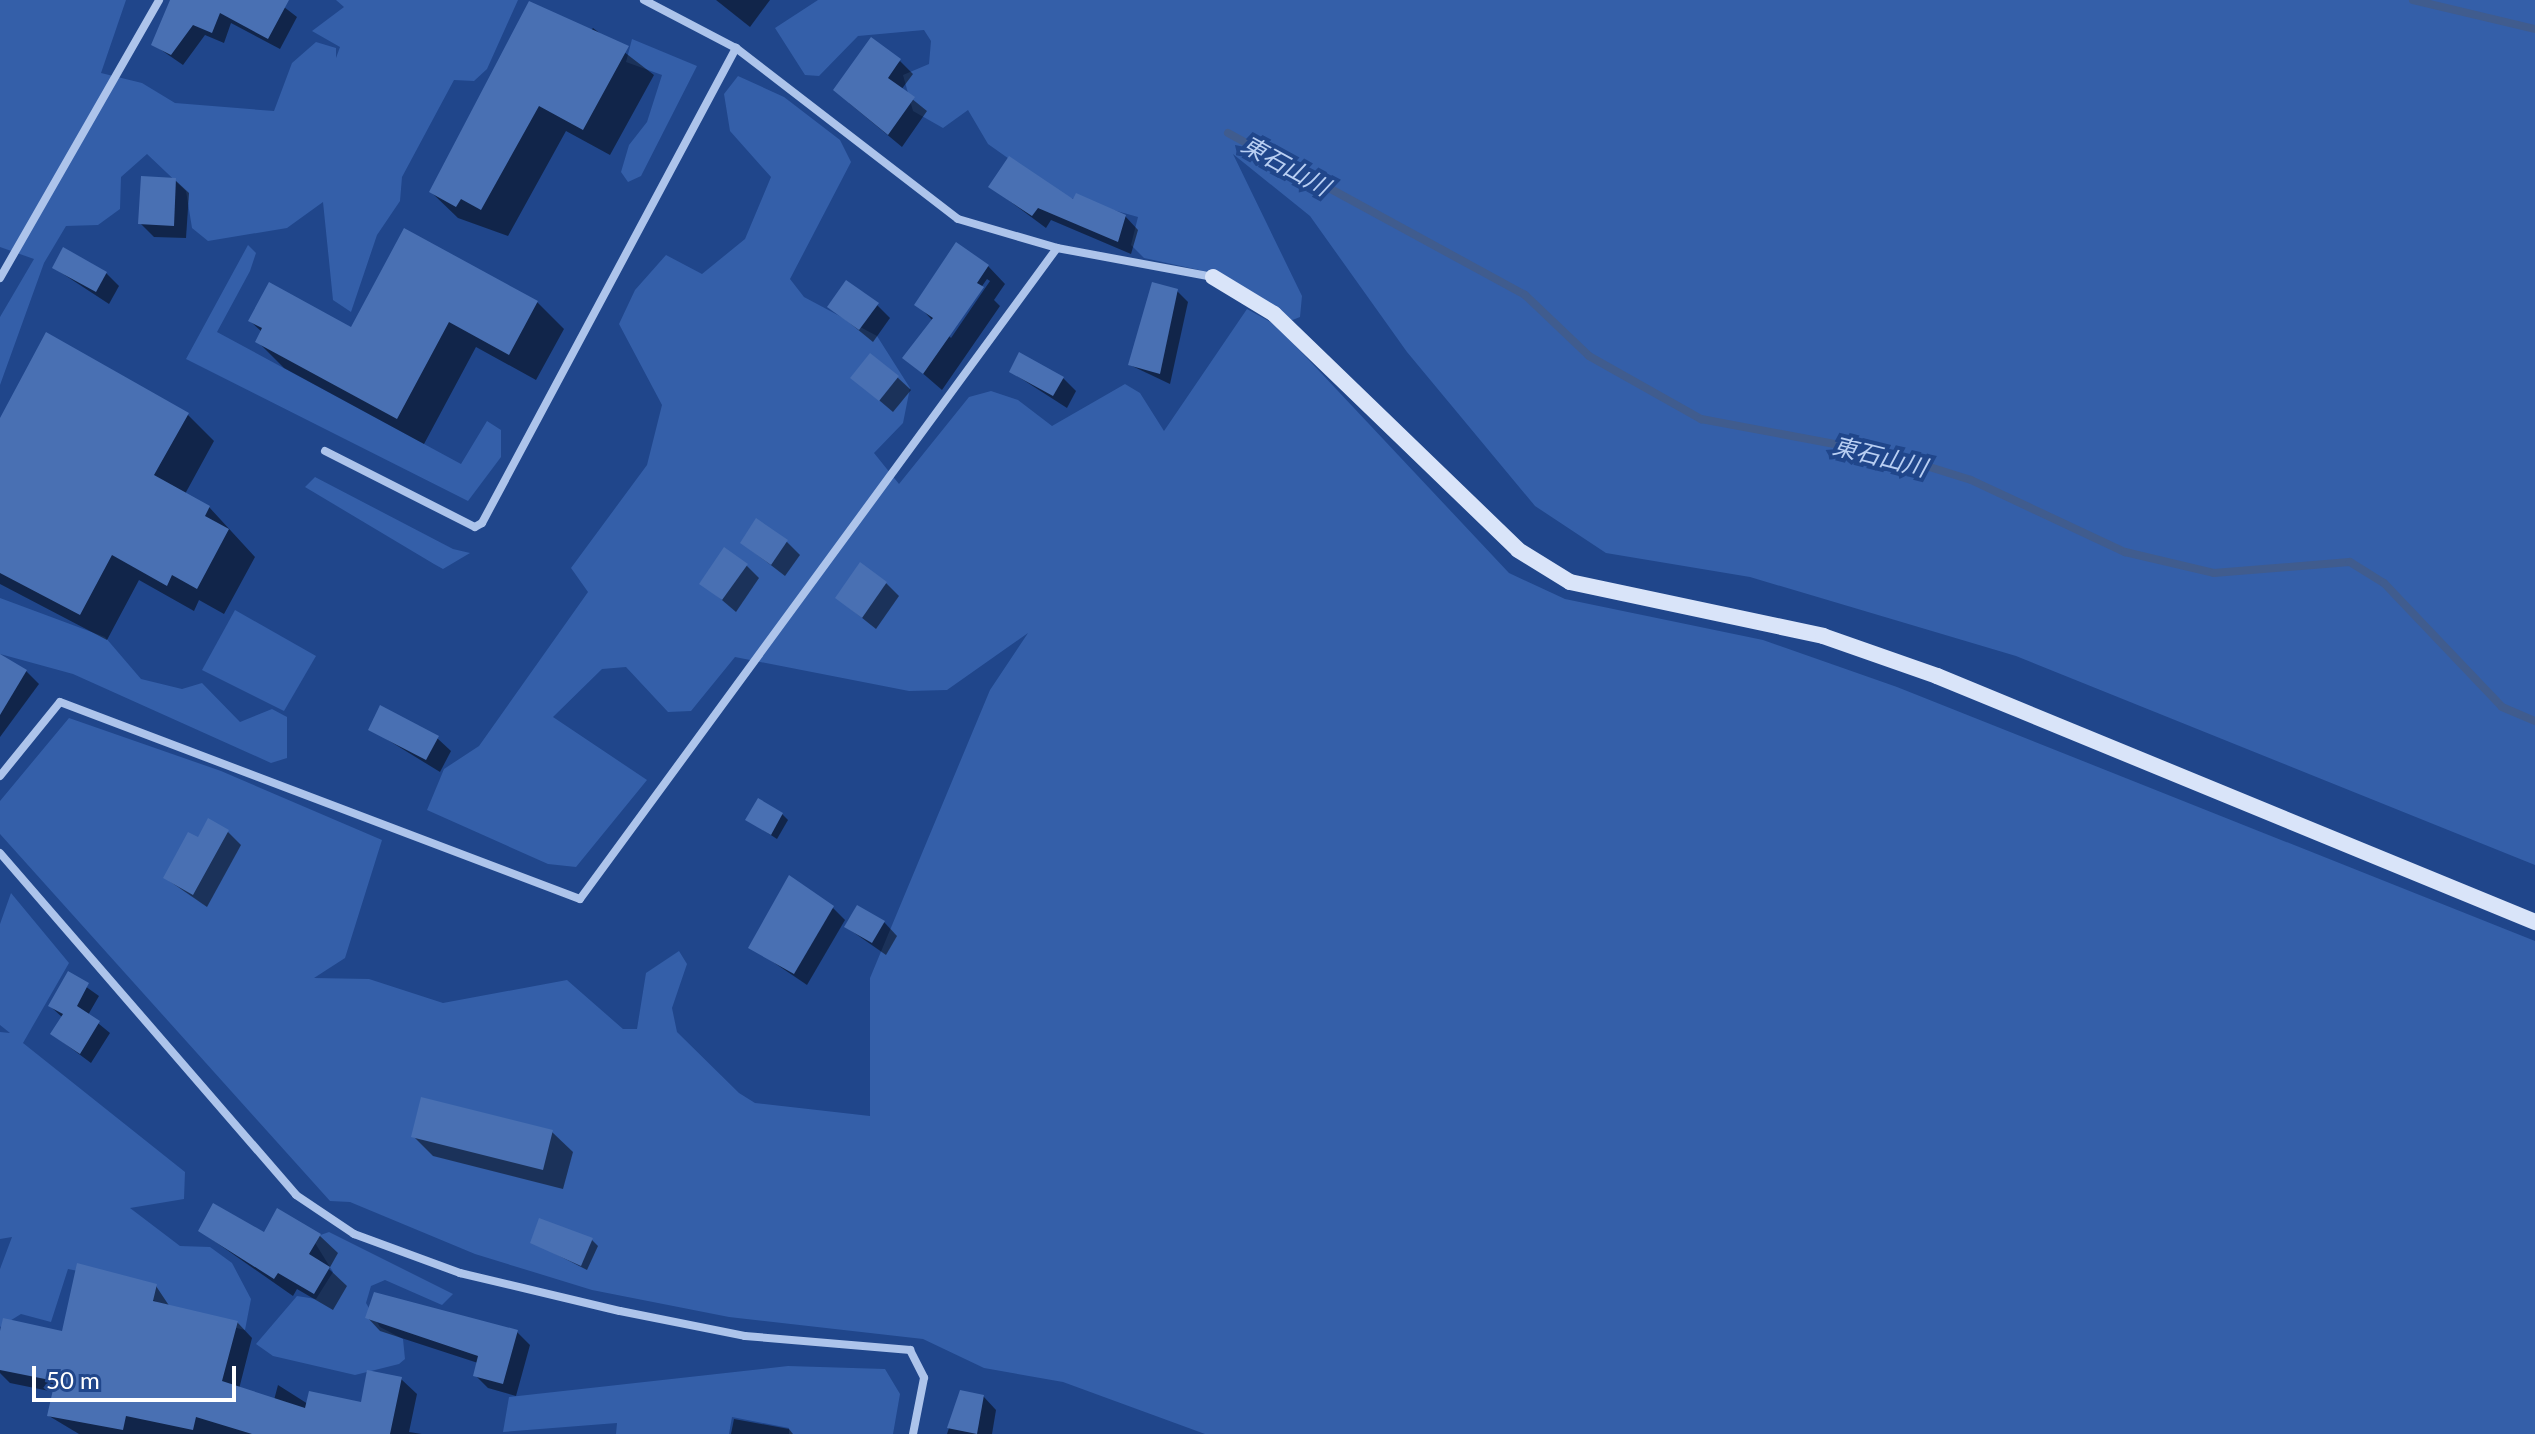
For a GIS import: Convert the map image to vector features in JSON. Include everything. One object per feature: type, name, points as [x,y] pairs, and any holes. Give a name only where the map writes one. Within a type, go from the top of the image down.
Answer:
[{"type":"street","points":[[0,278],[159,0]]},
{"type":"street","points":[[644,0],[736,48],[924,198],[958,219],[1057,248],[1213,277],[1274,314],[1518,550],[1570,582],[1823,636],[1937,676],[2535,922]]},
{"type":"street","points":[[325,451],[475,527],[482,523],[736,48]]},
{"type":"street","points":[[0,776],[60,702],[580,899],[1057,248]]},
{"type":"street","points":[[0,853],[296,1195],[354,1234],[460,1273],[620,1311],[745,1336],[910,1350],[924,1378],[913,1434]]},
{"type":"shaded area","points":[[0,0],[126,0],[101,73],[142,83],[175,103],[274,111],[292,63],[316,42],[336,48],[336,58],[340,47],[312,31],[344,7],[336,0],[518,0],[487,69],[474,81],[454,80],[402,177],[400,201],[377,235],[351,312],[333,300],[323,202],[287,228],[208,241],[192,228],[186,191],[147,154],[121,177],[120,209],[98,225],[66,226],[44,263],[0,385],[0,317],[34,259],[0,247]]},
{"type":"shaded area","points":[[818,0],[2535,0],[2535,865],[2016,656],[1750,577],[1606,553],[1535,506],[1407,352],[1310,216],[1233,154],[1302,296],[1300,317],[1290,321],[1213,273],[1144,258],[1131,245],[1138,217],[1060,195],[988,144],[968,110],[943,128],[913,111],[903,75],[929,64],[931,41],[924,30],[858,36],[819,76],[805,75],[775,28]]},
{"type":"shaded area","points":[[632,39],[697,66],[641,176],[628,182],[621,172],[629,145],[647,122],[662,75],[626,62]]},
{"type":"shaded area","points":[[738,76],[784,97],[840,140],[851,162],[790,279],[804,297],[877,336],[910,388],[903,423],[874,453],[899,484],[969,397],[991,391],[1018,400],[1052,426],[1125,384],[1140,393],[1164,431],[1247,309],[1276,325],[1509,573],[1565,599],[1763,640],[1897,687],[2535,941],[2535,1434],[1205,1434],[1063,1382],[984,1368],[923,1339],[729,1317],[592,1290],[475,1254],[350,1202],[330,1201],[0,834],[0,801],[69,718],[221,771],[382,840],[345,958],[314,978],[369,979],[443,1003],[567,980],[623,1029],[637,1029],[646,973],[679,951],[687,964],[672,1008],[677,1032],[739,1093],[755,1103],[870,1116],[870,978],[990,690],[1028,633],[947,690],[909,691],[735,657],[691,711],[668,712],[626,667],[602,669],[553,717],[647,780],[576,867],[548,864],[427,810],[444,769],[479,746],[588,592],[571,568],[647,465],[662,405],[619,324],[635,290],[666,255],[702,274],[745,239],[771,177],[730,131],[724,94]]},
{"type":"shaded area","points":[[248,245],[256,253],[250,271],[217,332],[461,464],[487,421],[501,430],[501,457],[468,501],[186,359]]},
{"type":"shaded area","points":[[315,477],[453,549],[470,553],[443,569],[305,487]]},
{"type":"shaded area","points":[[0,598],[105,637],[141,679],[182,689],[202,683],[240,722],[272,709],[287,717],[287,758],[271,763],[73,674],[0,654]]},
{"type":"shaded area","points":[[235,610],[316,656],[284,711],[202,670]]},
{"type":"shaded area","points":[[11,893],[69,963],[23,1043],[185,1172],[184,1199],[130,1208],[180,1246],[210,1247],[232,1263],[251,1299],[245,1330],[179,1314],[113,1278],[68,1269],[51,1322],[21,1314],[0,1327],[0,1269],[12,1237],[0,1239],[0,1032],[10,1033],[0,1025],[0,924]]},
{"type":"shaded area","points":[[329,1232],[453,1294],[442,1305],[385,1280],[371,1286],[366,1303],[380,1327],[403,1339],[405,1359],[399,1364],[355,1375],[273,1356],[256,1344],[297,1296],[316,1299],[333,1272],[312,1238]]},
{"type":"shaded area","points":[[788,1366],[885,1369],[900,1394],[893,1434],[789,1434],[789,1428],[732,1417],[729,1434],[616,1434],[617,1423],[503,1432],[509,1397]]},
{"type":"building","points":[[170,0],[289,0],[268,39],[220,13],[212,33],[193,25],[171,55],[151,45]]},
{"type":"building","points":[[529,1],[629,46],[583,130],[539,106],[481,210],[461,199],[456,207],[429,192]]},
{"type":"building","points":[[871,37],[901,59],[888,78],[915,97],[888,135],[833,90]]},
{"type":"building","points":[[1009,156],[1073,199],[1076,193],[1126,215],[1118,242],[1038,208],[1032,216],[988,187]]},
{"type":"building","points":[[141,176],[176,178],[174,226],[138,224]]},
{"type":"building","points":[[404,228],[538,301],[509,355],[449,322],[397,419],[255,342],[262,328],[248,321],[269,282],[351,327]]},
{"type":"building","points":[[956,242],[989,265],[977,283],[984,287],[923,374],[902,358],[933,318],[914,305]]},
{"type":"building","points":[[63,247],[107,272],[96,292],[52,268]]},
{"type":"building","points":[[846,280],[879,303],[859,330],[827,307]]},
{"type":"building","points":[[1152,282],[1178,289],[1160,374],[1128,365]]},
{"type":"building","points":[[46,332],[189,413],[154,475],[210,506],[205,516],[229,529],[197,589],[172,575],[167,586],[112,555],[80,615],[0,573],[0,418]]},
{"type":"building","points":[[1019,352],[1064,377],[1053,396],[1009,372]]},
{"type":"building","points":[[870,353],[899,376],[879,401],[850,378]]},
{"type":"building","points":[[756,518],[788,540],[771,565],[740,543]]},
{"type":"building","points":[[724,547],[748,564],[722,600],[699,584]]},
{"type":"building","points":[[860,562],[887,582],[862,618],[835,598]]},
{"type":"building","points":[[0,654],[27,670],[0,715]]},
{"type":"building","points":[[380,705],[439,736],[426,760],[368,730]]},
{"type":"building","points":[[758,798],[783,813],[771,835],[745,820]]},
{"type":"building","points":[[208,818],[229,830],[193,895],[163,878],[188,832],[198,837]]},
{"type":"building","points":[[789,875],[834,906],[794,974],[748,948]]},
{"type":"building","points":[[857,905],[885,921],[872,943],[844,927]]},
{"type":"building","points":[[68,971],[89,983],[77,1006],[100,1021],[80,1054],[50,1034],[63,1014],[48,1006]]},
{"type":"building","points":[[421,1097],[553,1130],[543,1170],[411,1137]]},
{"type":"building","points":[[213,1203],[264,1232],[277,1208],[321,1234],[309,1254],[330,1267],[314,1294],[278,1273],[274,1279],[198,1231]]},
{"type":"building","points":[[539,1218],[593,1238],[581,1266],[530,1243]]},
{"type":"building","points":[[77,1263],[157,1284],[153,1301],[238,1321],[222,1381],[305,1408],[309,1391],[361,1402],[367,1370],[402,1377],[390,1434],[252,1434],[196,1417],[193,1430],[126,1416],[123,1430],[47,1416],[55,1381],[0,1370],[0,1331],[3,1318],[62,1331]]},
{"type":"building","points":[[374,1292],[518,1330],[503,1384],[473,1376],[478,1356],[365,1318]]},
{"type":"building","points":[[960,1390],[984,1395],[977,1434],[947,1428]]},
{"type":"waterway","points":[[2413,0],[2535,29]]},
{"type":"waterway","name":"東石山川","points":[[1228,133],[1525,295],[1589,356],[1701,419],[1888,454],[1971,480],[2125,552],[2214,573],[2350,562],[2384,583],[2502,707],[2535,721]]}]
